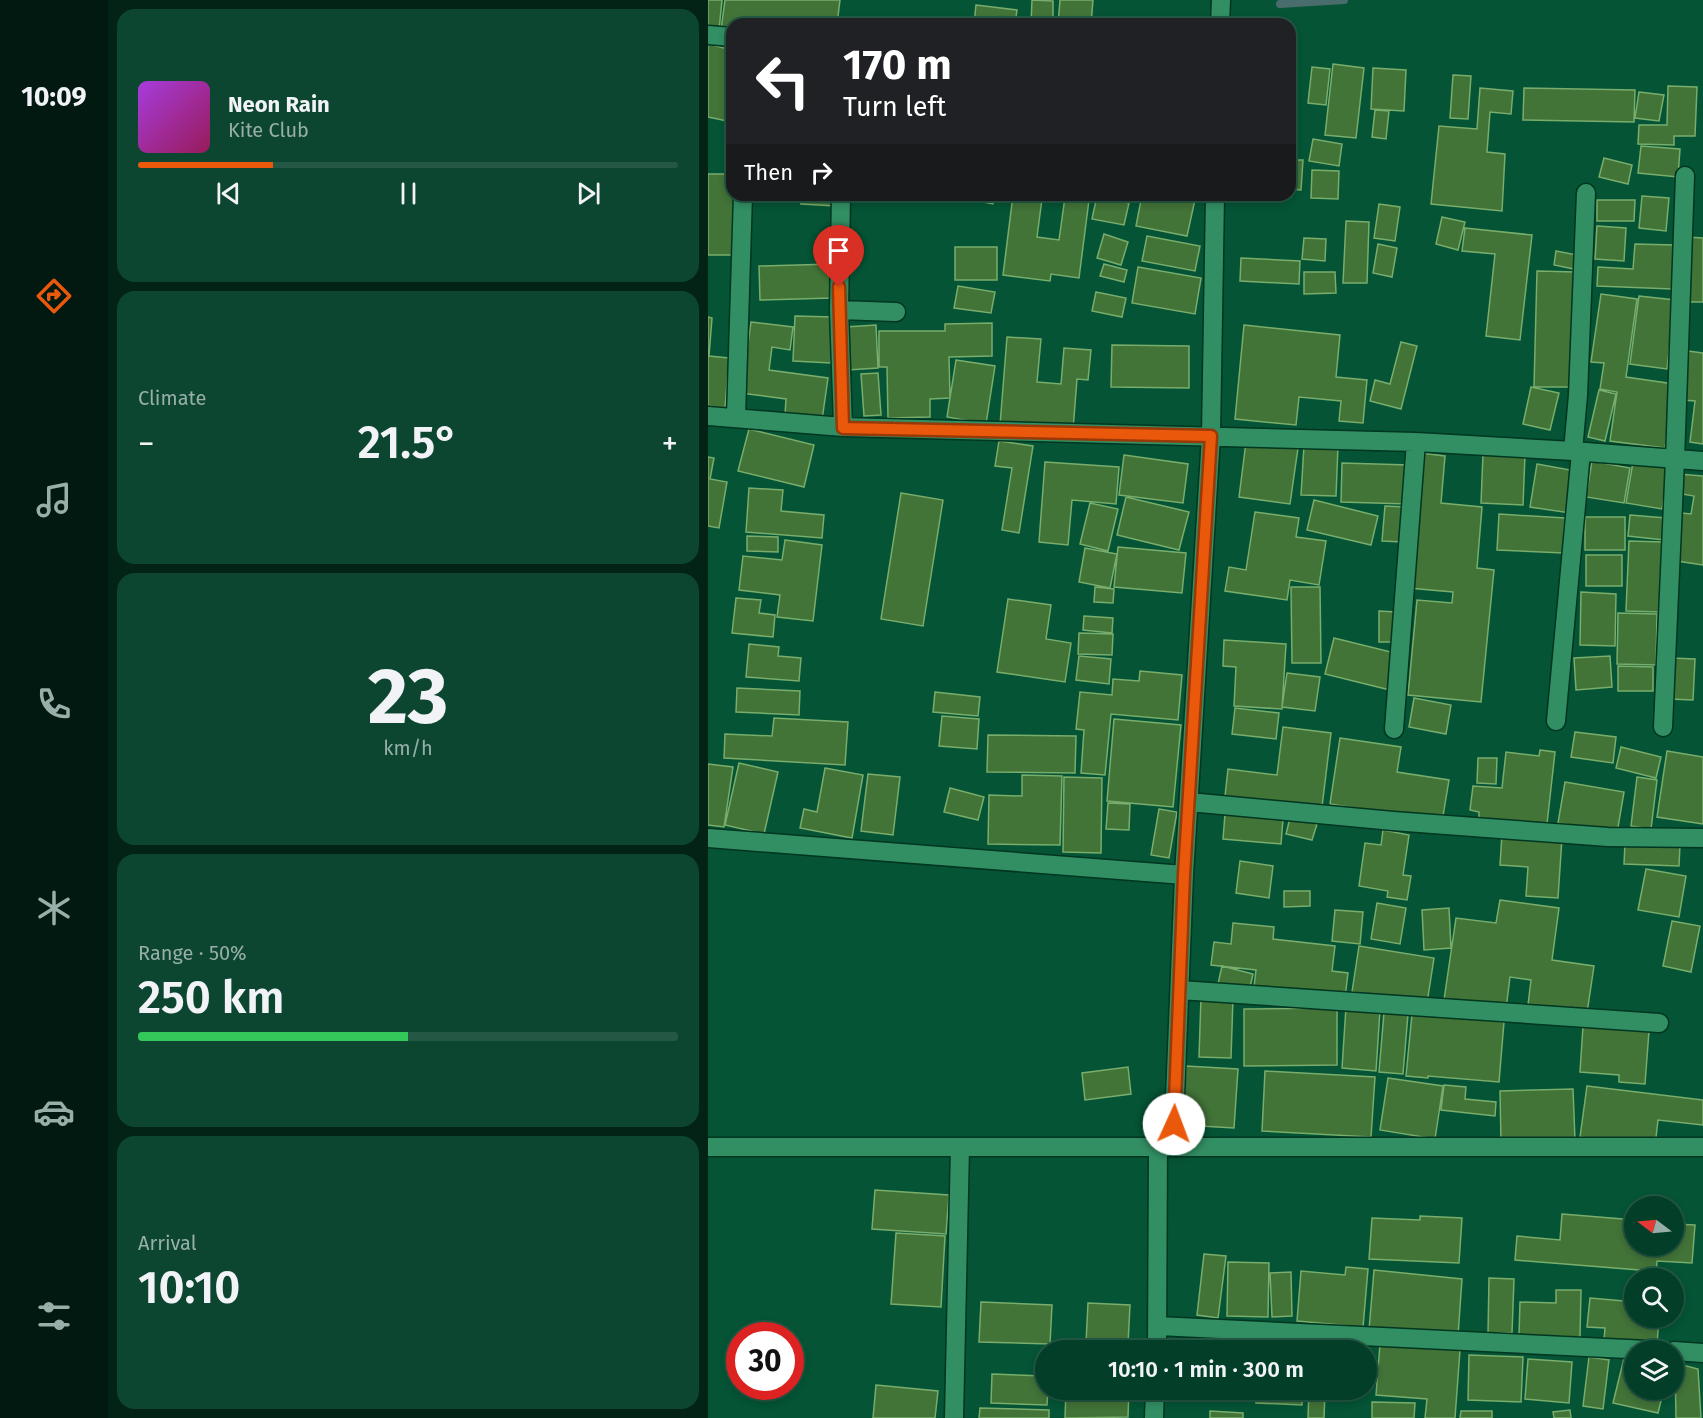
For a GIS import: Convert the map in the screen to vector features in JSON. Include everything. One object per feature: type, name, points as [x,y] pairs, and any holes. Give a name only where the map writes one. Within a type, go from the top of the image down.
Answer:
[{"type":"street","points":[[1220,18],[1221,0]]},
{"type":"street","points":[[708,35],[726,36]]},
{"type":"street","points":[[1663,727],[1685,176]]},
{"type":"street","points":[[1556,721],[1577,452],[1586,193]]},
{"type":"street","points":[[736,417],[743,201]]},
{"type":"street","points":[[841,201],[839,310],[843,428]]},
{"type":"street","points":[[1157,1340],[1165,1147],[1180,990],[1184,875],[1211,436],[1215,201]]},
{"type":"street","points":[[839,310],[896,312]]},
{"type":"street","points":[[708,416],[843,428],[1416,442],[1703,461]]},
{"type":"street","points":[[1394,729],[1416,442]]},
{"type":"street","points":[[1189,802],[1393,821],[1608,837],[1703,838]]},
{"type":"street","points":[[708,838],[1184,875]]},
{"type":"street","points":[[1180,990],[1659,1023]]},
{"type":"street","points":[[708,1147],[1703,1147]]},
{"type":"street","points":[[954,1418],[960,1147]]},
{"type":"street","points":[[1158,1326],[1624,1349]]},
{"type":"street","points":[[1684,1352],[1703,1353]]},
{"type":"street","points":[[1154,1418],[1155,1400]]},
{"type":"building","points":[[708,0],[722,0],[719,30],[708,29]]},
{"type":"building","points":[[725,0],[840,0],[838,18],[726,18],[726,31],[721,30]]},
{"type":"building","points":[[1032,0],[1053,1],[1053,18],[1031,18]]},
{"type":"building","points":[[1060,0],[1093,0],[1092,18],[1058,18]]},
{"type":"building","points":[[976,5],[1017,10],[1016,18],[975,18]]},
{"type":"building","points":[[708,44],[726,48],[726,121],[708,117]]},
{"type":"building","points":[[1333,64],[1364,68],[1356,138],[1325,135]]},
{"type":"building","points":[[1312,67],[1330,69],[1326,105],[1308,103]]},
{"type":"building","points":[[1373,68],[1406,70],[1404,111],[1371,109]]},
{"type":"building","points":[[1453,75],[1471,76],[1468,119],[1450,118]]},
{"type":"building","points":[[1668,86],[1697,87],[1695,136],[1674,136],[1674,145],[1638,144],[1639,125],[1667,125]]},
{"type":"building","points":[[1480,88],[1513,91],[1511,114],[1490,112],[1487,152],[1505,154],[1502,211],[1431,204],[1439,126],[1477,129]]},
{"type":"building","points":[[1524,88],[1635,90],[1634,122],[1523,120]]},
{"type":"building","points":[[1639,92],[1664,95],[1659,121],[1635,118]]},
{"type":"building","points":[[1375,110],[1389,111],[1386,139],[1372,137]]},
{"type":"building","points":[[1313,139],[1342,144],[1339,166],[1309,161]]},
{"type":"building","points":[[1641,146],[1680,149],[1678,177],[1638,173]]},
{"type":"building","points":[[1604,158],[1632,165],[1628,184],[1599,177]]},
{"type":"building","points":[[1296,160],[1303,160],[1301,190],[1296,190]]},
{"type":"building","points":[[1312,170],[1339,171],[1338,199],[1311,198]]},
{"type":"building","points":[[708,174],[726,174],[726,201],[736,201],[735,255],[708,255]]},
{"type":"building","points":[[1642,196],[1669,198],[1666,231],[1639,228]]},
{"type":"building","points":[[1597,200],[1635,200],[1634,221],[1597,221]]},
{"type":"building","points":[[801,201],[835,201],[835,206],[801,204]]},
{"type":"building","points":[[977,201],[994,201],[993,204]]},
{"type":"building","points":[[1012,201],[1042,201],[1037,237],[1059,240],[1064,201],[1089,201],[1079,278],[1051,274],[1050,281],[1003,275]]},
{"type":"building","points":[[1096,201],[1129,203],[1124,225],[1092,219]]},
{"type":"building","points":[[1141,201],[1195,201],[1187,236],[1136,226]]},
{"type":"building","points":[[1379,204],[1400,207],[1395,241],[1374,238]]},
{"type":"building","points":[[1442,217],[1465,222],[1458,250],[1436,244]]},
{"type":"building","points":[[1346,221],[1369,222],[1367,283],[1343,283]]},
{"type":"building","points":[[1597,226],[1626,228],[1624,261],[1595,259]]},
{"type":"building","points":[[1465,228],[1532,235],[1520,340],[1486,336],[1495,254],[1462,251]]},
{"type":"building","points":[[1104,234],[1128,242],[1121,265],[1097,258]]},
{"type":"building","points":[[1147,236],[1200,246],[1195,271],[1142,261]]},
{"type":"building","points":[[1687,237],[1703,238],[1703,302],[1686,302]]},
{"type":"building","points":[[1304,238],[1326,239],[1325,261],[1302,259]]},
{"type":"building","points":[[1378,244],[1397,248],[1392,277],[1373,273]]},
{"type":"building","points":[[1635,244],[1674,245],[1672,289],[1597,286],[1598,267],[1633,269]]},
{"type":"building","points":[[955,247],[997,247],[997,280],[955,280]]},
{"type":"building","points":[[1556,251],[1577,255],[1574,269],[1554,265]]},
{"type":"building","points":[[1241,258],[1300,261],[1299,284],[1240,281]]},
{"type":"building","points":[[832,264],[832,298],[760,300],[759,266]]},
{"type":"building","points":[[1104,264],[1127,270],[1124,282],[1100,276]]},
{"type":"building","points":[[1138,267],[1201,278],[1195,314],[1132,303]]},
{"type":"building","points":[[1537,271],[1576,272],[1573,387],[1534,387]]},
{"type":"building","points":[[1304,272],[1335,272],[1336,293],[1304,294]]},
{"type":"building","points":[[958,286],[995,292],[991,313],[954,308]]},
{"type":"building","points":[[1096,292],[1126,298],[1122,317],[1092,311]]},
{"type":"building","points":[[1601,294],[1637,299],[1626,377],[1674,384],[1665,448],[1610,441],[1617,392],[1600,389],[1604,363],[1591,362]]},
{"type":"building","points":[[1639,296],[1675,300],[1667,369],[1630,364]]},
{"type":"building","points":[[795,316],[833,317],[831,363],[793,361]]},
{"type":"building","points":[[708,317],[712,318],[709,356],[729,358],[725,408],[708,406]]},
{"type":"building","points":[[751,322],[793,327],[790,350],[772,347],[769,370],[828,378],[822,420],[785,415],[786,399],[741,393]]},
{"type":"building","points":[[992,323],[992,356],[949,357],[950,398],[930,399],[930,417],[888,418],[887,367],[879,367],[879,331],[945,331],[945,324]]},
{"type":"building","points":[[876,325],[878,368],[847,370],[845,327]]},
{"type":"building","points":[[1244,325],[1340,335],[1336,377],[1367,380],[1363,423],[1339,421],[1341,401],[1299,397],[1296,425],[1235,419]]},
{"type":"building","points":[[1007,337],[1041,339],[1037,382],[1061,384],[1064,348],[1091,350],[1088,380],[1077,379],[1073,430],[1000,425]]},
{"type":"building","points":[[1401,342],[1417,346],[1401,409],[1370,401],[1375,380],[1390,384]]},
{"type":"building","points":[[1112,345],[1189,346],[1189,388],[1111,387]]},
{"type":"building","points":[[1688,351],[1703,353],[1703,444],[1690,442],[1695,401],[1682,400]]},
{"type":"building","points":[[956,360],[995,366],[986,424],[947,417]]},
{"type":"building","points":[[878,373],[881,415],[864,416],[861,374]]},
{"type":"building","points":[[1531,387],[1559,393],[1550,430],[1523,424]]},
{"type":"building","points":[[1599,390],[1616,394],[1605,441],[1588,437]]},
{"type":"building","points":[[749,429],[814,445],[804,487],[738,471]]},
{"type":"building","points":[[999,441],[1033,446],[1019,533],[1002,530],[1012,468],[995,466]]},
{"type":"building","points":[[1246,442],[1298,448],[1290,504],[1239,497]]},
{"type":"building","points":[[1304,445],[1338,446],[1336,496],[1301,495]]},
{"type":"building","points":[[1421,453],[1445,456],[1441,503],[1482,507],[1477,568],[1494,570],[1481,702],[1408,695],[1417,600],[1452,603],[1453,592],[1408,588]]},
{"type":"building","points":[[1483,454],[1525,455],[1523,505],[1481,503]]},
{"type":"building","points":[[1124,455],[1188,464],[1183,503],[1119,495]]},
{"type":"building","points":[[708,457],[714,458],[710,479],[727,482],[719,528],[708,526]]},
{"type":"building","points":[[1592,461],[1630,468],[1624,503],[1586,497]]},
{"type":"building","points":[[1045,462],[1119,467],[1116,504],[1072,500],[1068,545],[1039,542]]},
{"type":"building","points":[[1633,462],[1669,467],[1662,509],[1626,503]]},
{"type":"building","points":[[1342,463],[1409,465],[1408,504],[1341,502]]},
{"type":"building","points":[[1537,464],[1576,471],[1570,513],[1530,507]]},
{"type":"building","points":[[1678,474],[1703,476],[1703,565],[1677,561],[1682,513],[1691,514],[1694,496],[1676,493]]},
{"type":"building","points":[[749,488],[783,490],[781,511],[824,515],[822,538],[746,532]]},
{"type":"building","points":[[901,493],[943,500],[923,626],[881,619]]},
{"type":"building","points":[[1126,497],[1189,512],[1179,550],[1117,535]]},
{"type":"building","points":[[1314,500],[1378,516],[1371,545],[1307,530]]},
{"type":"building","points":[[1090,503],[1118,509],[1108,551],[1080,544]]},
{"type":"building","points":[[1385,506],[1405,507],[1402,542],[1382,541]]},
{"type":"building","points":[[1255,512],[1299,518],[1296,537],[1326,541],[1319,585],[1290,580],[1287,600],[1225,591],[1229,567],[1246,570]]},
{"type":"building","points":[[1499,514],[1565,518],[1563,553],[1497,550]]},
{"type":"building","points":[[1630,515],[1666,518],[1664,540],[1628,536]]},
{"type":"building","points":[[1585,517],[1625,517],[1625,550],[1585,550]]},
{"type":"building","points":[[747,536],[778,537],[778,552],[747,551]]},
{"type":"building","points":[[785,540],[822,545],[813,621],[777,617],[780,595],[739,590],[743,556],[782,560]]},
{"type":"building","points":[[1629,541],[1662,542],[1659,612],[1626,611]]},
{"type":"building","points":[[1118,547],[1186,553],[1182,593],[1114,587]]},
{"type":"building","points":[[1085,548],[1117,554],[1110,588],[1079,582]]},
{"type":"building","points":[[1586,555],[1622,555],[1622,586],[1586,586]]},
{"type":"building","points":[[1095,587],[1114,589],[1113,603],[1094,602]]},
{"type":"building","points":[[1291,587],[1320,587],[1321,663],[1292,663]]},
{"type":"building","points":[[1581,592],[1616,594],[1615,646],[1580,645]]},
{"type":"building","points":[[736,598],[761,600],[759,613],[775,615],[773,637],[732,633]]},
{"type":"building","points":[[1008,599],[1051,605],[1046,639],[1071,643],[1065,682],[997,672]]},
{"type":"building","points":[[1379,611],[1396,612],[1395,642],[1379,642]]},
{"type":"building","points":[[1618,613],[1657,614],[1656,665],[1617,664]]},
{"type":"building","points":[[1084,616],[1113,618],[1112,633],[1083,630]]},
{"type":"building","points":[[1079,633],[1113,634],[1112,655],[1078,654]]},
{"type":"building","points":[[1334,638],[1399,654],[1390,690],[1325,674]]},
{"type":"building","points":[[1224,640],[1286,644],[1282,709],[1234,706],[1236,667],[1223,666]]},
{"type":"building","points":[[749,644],[779,647],[778,656],[801,658],[799,681],[746,677]]},
{"type":"building","points":[[1079,656],[1111,659],[1109,684],[1076,680]]},
{"type":"building","points":[[1610,656],[1612,687],[1576,690],[1574,658]]},
{"type":"building","points":[[1671,658],[1695,659],[1693,700],[1669,699]]},
{"type":"building","points":[[1618,666],[1653,667],[1653,691],[1618,691]]},
{"type":"building","points":[[1140,671],[1182,675],[1178,720],[1111,714],[1105,775],[1081,773],[1084,730],[1076,729],[1080,692],[1112,695],[1113,679],[1139,681]]},
{"type":"building","points":[[1287,673],[1320,677],[1315,711],[1282,707]]},
{"type":"building","points":[[737,688],[800,691],[799,715],[736,712]]},
{"type":"building","points":[[935,692],[980,697],[978,716],[933,712]]},
{"type":"building","points":[[1414,698],[1451,705],[1446,734],[1409,727]]},
{"type":"building","points":[[1235,708],[1279,713],[1276,739],[1232,734]]},
{"type":"building","points":[[942,716],[979,719],[977,749],[939,746]]},
{"type":"building","points":[[774,718],[848,722],[845,765],[724,758],[725,734],[772,736]]},
{"type":"building","points":[[1114,719],[1181,725],[1173,807],[1107,801]]},
{"type":"building","points":[[1283,727],[1331,733],[1322,807],[1225,796],[1228,769],[1277,775]]},
{"type":"building","points":[[1575,732],[1616,737],[1613,763],[1571,757]]},
{"type":"building","points":[[988,735],[1076,736],[1075,773],[987,772]]},
{"type":"building","points":[[1340,738],[1401,747],[1397,772],[1449,780],[1442,822],[1330,804]]},
{"type":"building","points":[[1621,747],[1661,757],[1656,778],[1616,768]]},
{"type":"building","points":[[1540,750],[1555,752],[1547,824],[1479,818],[1479,812],[1470,810],[1473,786],[1502,788],[1506,752],[1539,756]]},
{"type":"building","points":[[1667,751],[1703,757],[1703,824],[1657,817]]},
{"type":"building","points":[[1478,758],[1497,758],[1496,784],[1477,783]]},
{"type":"building","points":[[739,763],[778,772],[764,834],[725,825]]},
{"type":"building","points":[[708,764],[733,767],[724,827],[708,825]]},
{"type":"building","points":[[825,768],[863,775],[852,838],[800,828],[804,809],[817,812]]},
{"type":"building","points":[[868,774],[900,777],[893,835],[861,831]]},
{"type":"building","points":[[1022,775],[1062,776],[1060,845],[988,844],[989,795],[1022,796]]},
{"type":"building","points":[[1064,777],[1102,778],[1101,853],[1063,852]]},
{"type":"building","points":[[1637,777],[1657,780],[1651,829],[1631,826]]},
{"type":"building","points":[[1565,782],[1624,792],[1617,833],[1558,823]]},
{"type":"building","points":[[950,788],[984,797],[978,820],[944,812]]},
{"type":"building","points":[[1108,803],[1130,804],[1129,830],[1106,829]]},
{"type":"building","points":[[1159,809],[1177,812],[1169,858],[1151,855]]},
{"type":"building","points":[[1225,814],[1283,819],[1281,844],[1223,839]]},
{"type":"building","points":[[1290,818],[1317,824],[1312,840],[1286,834]]},
{"type":"building","points":[[1383,830],[1409,835],[1403,875],[1411,876],[1407,900],[1387,897],[1388,891],[1359,886],[1365,843],[1381,845]]},
{"type":"building","points":[[1502,834],[1562,838],[1558,898],[1526,896],[1528,867],[1500,865]]},
{"type":"building","points":[[1625,843],[1680,845],[1679,866],[1624,864]]},
{"type":"building","points":[[1240,861],[1273,866],[1269,898],[1236,893]]},
{"type":"building","points":[[1646,869],[1686,876],[1679,917],[1638,910]]},
{"type":"building","points":[[1284,891],[1310,891],[1310,906],[1284,907]]},
{"type":"building","points":[[1500,900],[1559,908],[1552,960],[1594,966],[1587,1013],[1528,1005],[1531,980],[1510,977],[1506,1009],[1444,1000],[1456,918],[1496,923]]},
{"type":"building","points":[[1377,903],[1406,908],[1400,944],[1371,939]]},
{"type":"building","points":[[1449,908],[1451,948],[1424,950],[1422,910]]},
{"type":"building","points":[[1335,910],[1363,912],[1360,944],[1332,941]]},
{"type":"building","points":[[1672,921],[1700,926],[1691,972],[1663,966]]},
{"type":"building","points":[[1233,923],[1274,927],[1273,939],[1335,946],[1332,971],[1348,973],[1345,998],[1254,987],[1256,970],[1211,965],[1214,942],[1231,944]]},
{"type":"building","points":[[1359,946],[1434,958],[1427,1003],[1352,992]]},
{"type":"building","points":[[1222,966],[1253,974],[1249,992],[1218,984]]},
{"type":"building","points":[[1201,997],[1233,998],[1231,1058],[1199,1057]]},
{"type":"building","points":[[1346,1007],[1380,1010],[1376,1071],[1342,1068]]},
{"type":"building","points":[[1337,1008],[1337,1065],[1244,1066],[1244,1009]]},
{"type":"building","points":[[1384,1012],[1408,1014],[1403,1074],[1379,1072]]},
{"type":"building","points":[[1412,1014],[1504,1022],[1499,1082],[1406,1076]]},
{"type":"building","points":[[1583,1026],[1649,1031],[1645,1084],[1619,1082],[1619,1075],[1580,1072]]},
{"type":"building","points":[[1186,1066],[1238,1069],[1234,1128],[1183,1125]]},
{"type":"building","points":[[1128,1067],[1131,1094],[1085,1100],[1082,1073]]},
{"type":"building","points":[[1265,1071],[1375,1077],[1371,1137],[1262,1131]]},
{"type":"building","points":[[1388,1078],[1443,1086],[1435,1139],[1380,1130]]},
{"type":"building","points":[[1444,1085],[1466,1087],[1465,1099],[1496,1102],[1495,1116],[1441,1110]]},
{"type":"building","points":[[1587,1086],[1703,1100],[1703,1125],[1658,1120],[1655,1146],[1580,1137]]},
{"type":"building","points":[[1573,1089],[1575,1140],[1501,1142],[1500,1091]]},
{"type":"building","points":[[875,1190],[949,1195],[946,1234],[872,1229]]},
{"type":"building","points":[[1562,1214],[1624,1219],[1624,1256],[1684,1256],[1684,1224],[1695,1225],[1692,1263],[1657,1261],[1657,1268],[1624,1269],[1515,1260],[1517,1236],[1560,1240]]},
{"type":"building","points":[[1420,1216],[1462,1218],[1459,1263],[1369,1259],[1372,1218],[1420,1220]]},
{"type":"building","points":[[896,1233],[945,1236],[941,1307],[891,1304]]},
{"type":"building","points":[[1204,1254],[1226,1256],[1218,1318],[1197,1315]]},
{"type":"building","points":[[1228,1262],[1269,1263],[1268,1317],[1227,1316]]},
{"type":"building","points":[[1346,1267],[1368,1269],[1363,1327],[1297,1321],[1301,1271],[1345,1275]]},
{"type":"building","points":[[1374,1270],[1462,1279],[1458,1336],[1369,1330]]},
{"type":"building","points":[[1291,1272],[1292,1316],[1272,1317],[1270,1273]]},
{"type":"building","points":[[1489,1278],[1514,1279],[1512,1333],[1488,1333]]},
{"type":"building","points":[[1556,1290],[1581,1290],[1580,1337],[1519,1335],[1520,1302],[1556,1303]]},
{"type":"building","points":[[1590,1298],[1624,1301],[1624,1328],[1658,1328],[1657,1340],[1624,1340],[1624,1342],[1604,1340],[1605,1328],[1587,1327]]},
{"type":"building","points":[[981,1302],[1052,1305],[1050,1340],[1035,1340],[1035,1344],[979,1342]]},
{"type":"building","points":[[1088,1303],[1130,1305],[1128,1340],[1086,1340]]},
{"type":"building","points":[[1196,1333],[1251,1336],[1251,1340],[1196,1340]]},
{"type":"building","points":[[1380,1344],[1460,1350],[1455,1418],[1425,1418],[1427,1399],[1377,1395]]},
{"type":"building","points":[[1469,1355],[1523,1357],[1521,1402],[1468,1400]]},
{"type":"building","points":[[1589,1357],[1609,1360],[1603,1409],[1583,1406]]},
{"type":"building","points":[[1624,1358],[1624,1400],[1661,1400],[1658,1413],[1613,1403]]},
{"type":"building","points":[[1528,1359],[1572,1362],[1569,1403],[1525,1399]]},
{"type":"building","points":[[1684,1365],[1698,1369],[1701,1418],[1676,1418],[1676,1400],[1684,1400]]},
{"type":"building","points":[[992,1374],[1035,1376],[1035,1400],[1047,1400],[1047,1405],[991,1403]]},
{"type":"building","points":[[876,1385],[938,1391],[935,1418],[873,1418]]},
{"type":"building","points":[[1066,1400],[1129,1400],[1128,1417],[1065,1418]]},
{"type":"building","points":[[1256,1400],[1302,1400],[1302,1405],[1256,1403]]},
{"type":"building","points":[[1309,1400],[1325,1400],[1324,1418],[1308,1418]]},
{"type":"building","points":[[1372,1402],[1415,1403],[1414,1418],[1372,1418]]},
{"type":"building","points":[[980,1408],[1049,1410],[1049,1418],[979,1418]]},
{"type":"building","points":[[1570,1410],[1571,1418],[1554,1418],[1553,1412]]},
{"type":"building","points":[[1210,1411],[1243,1413],[1243,1418],[1210,1418]]},
{"type":"building","points":[[1461,1411],[1492,1411],[1492,1418],[1460,1418]]},
{"type":"waterway","points":[[1280,4],[1344,0]]},
{"type":"route","points":[[839,287],[843,428],[1211,436],[1184,875],[1174,1124]]}]
